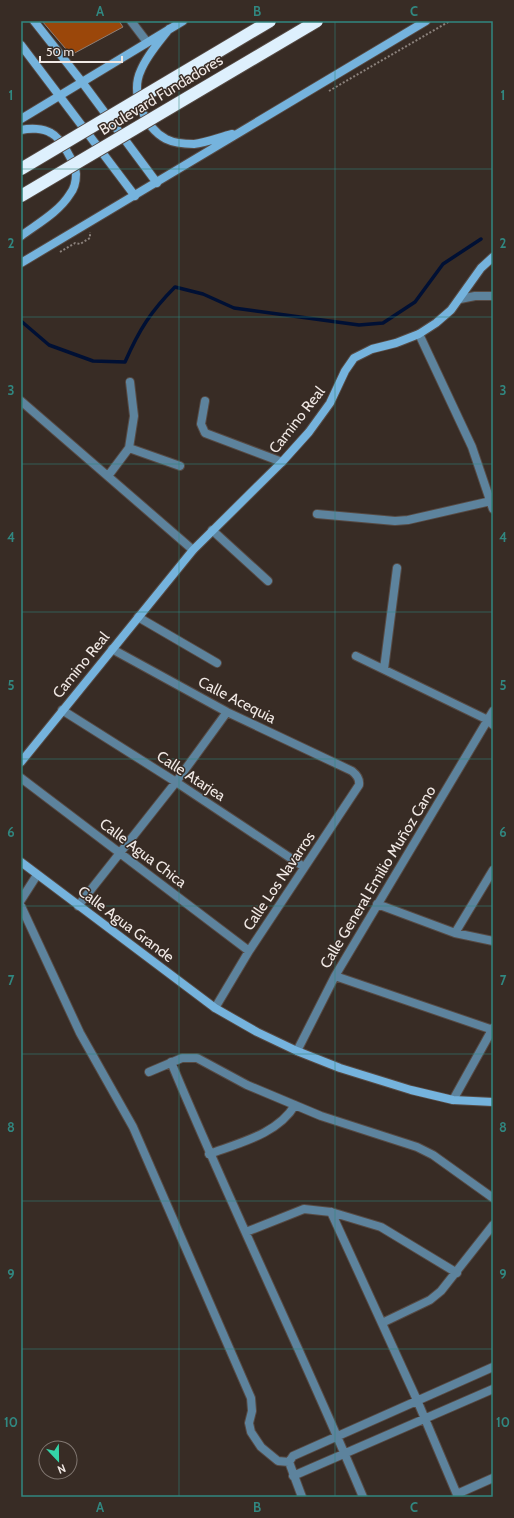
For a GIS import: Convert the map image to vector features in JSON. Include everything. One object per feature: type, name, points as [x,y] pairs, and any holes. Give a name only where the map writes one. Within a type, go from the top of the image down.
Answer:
[{"type":"highway","name":"Boulevard Fundadores","points":[[21,169],[270,21]]},
{"type":"highway","name":"Boulevard Fundadores","points":[[21,196],[317,21]]},
{"type":"street","points":[[34,21],[82,82],[157,183]]},
{"type":"street","points":[[130,21],[147,42]]},
{"type":"street","points":[[21,119],[183,21]]},
{"type":"street","points":[[21,263],[426,21]]},
{"type":"street","points":[[169,29],[151,52],[140,70],[137,83],[139,101],[150,124],[166,139],[178,143],[194,144],[241,132]]},
{"type":"street","points":[[21,45],[135,196]]},
{"type":"street","points":[[21,130],[37,129],[51,133],[62,144],[76,173],[75,184],[70,194],[60,206],[21,236]]},
{"type":"street","name":"Camino Real","points":[[21,762],[193,550],[282,462],[309,432],[330,403],[345,371],[354,358],[372,349],[396,343],[419,334],[436,323],[460,299],[481,268],[493,258]]},
{"type":"street","points":[[460,299],[475,296],[493,296]]},
{"type":"street","points":[[317,514],[395,521],[492,505],[472,447],[419,334]]},
{"type":"street","points":[[108,476],[129,448],[134,416],[130,382]]},
{"type":"street","points":[[21,401],[193,550]]},
{"type":"street","points":[[205,401],[201,424],[205,433],[282,462]]},
{"type":"street","points":[[129,448],[180,466]]},
{"type":"street","points":[[212,530],[268,582]]},
{"type":"street","points":[[384,669],[397,568]]},
{"type":"street","points":[[138,617],[217,664]]},
{"type":"street","name":"Calle Acequia","points":[[112,649],[227,712],[352,772]]},
{"type":"street","points":[[356,656],[491,723]]},
{"type":"street","name":"Calle Atarjea","points":[[62,710],[176,782],[304,867]]},
{"type":"street","name":"Calle General Emilio Muñoz Cano","points":[[297,1051],[335,976],[377,904],[491,723],[493,711]]},
{"type":"street","points":[[78,906],[176,782],[227,712]]},
{"type":"street","name":"Calle Los Navarros","points":[[215,1008],[249,951],[359,785],[358,778],[352,772]]},
{"type":"street","name":"Calle Agua Chica","points":[[21,778],[249,951]]},
{"type":"street","name":"Calle Agua Grande","points":[[21,862],[215,1008],[257,1032],[297,1051],[340,1068],[411,1090],[453,1100],[493,1102]]},
{"type":"street","points":[[455,933],[493,870]]},
{"type":"street","points":[[21,900],[37,875]]},
{"type":"street","points":[[377,904],[455,933],[493,941]]},
{"type":"street","points":[[21,906],[80,1033],[133,1127],[159,1184],[252,1398],[252,1411],[248,1423],[251,1432],[261,1448],[278,1461],[289,1462]]},
{"type":"street","points":[[335,976],[493,1030],[453,1100]]},
{"type":"street","points":[[149,1072],[187,1057],[197,1058],[247,1085],[322,1116],[418,1146],[493,1198]]},
{"type":"street","points":[[172,1062],[209,1154],[338,1434],[363,1497]]},
{"type":"street","points":[[209,1154],[272,1128],[290,1113],[295,1105]]},
{"type":"street","points":[[246,1232],[306,1208],[331,1212],[381,1227],[457,1273]]},
{"type":"street","points":[[331,1212],[417,1400],[457,1496],[493,1478]]},
{"type":"street","points":[[382,1323],[435,1296],[457,1273],[493,1225]]},
{"type":"street","points":[[302,1497],[289,1462],[293,1456],[338,1434],[493,1367]]},
{"type":"street","points":[[293,1476],[493,1389]]},
{"type":"building","points":[[42,21],[119,21],[123,27],[71,55]]},
{"type":"waterway","points":[[21,321],[49,345],[93,361],[125,362],[135,340],[146,322],[159,304],[175,287],[203,294],[234,308],[359,325],[383,323],[415,302],[443,264],[481,239]]}]
